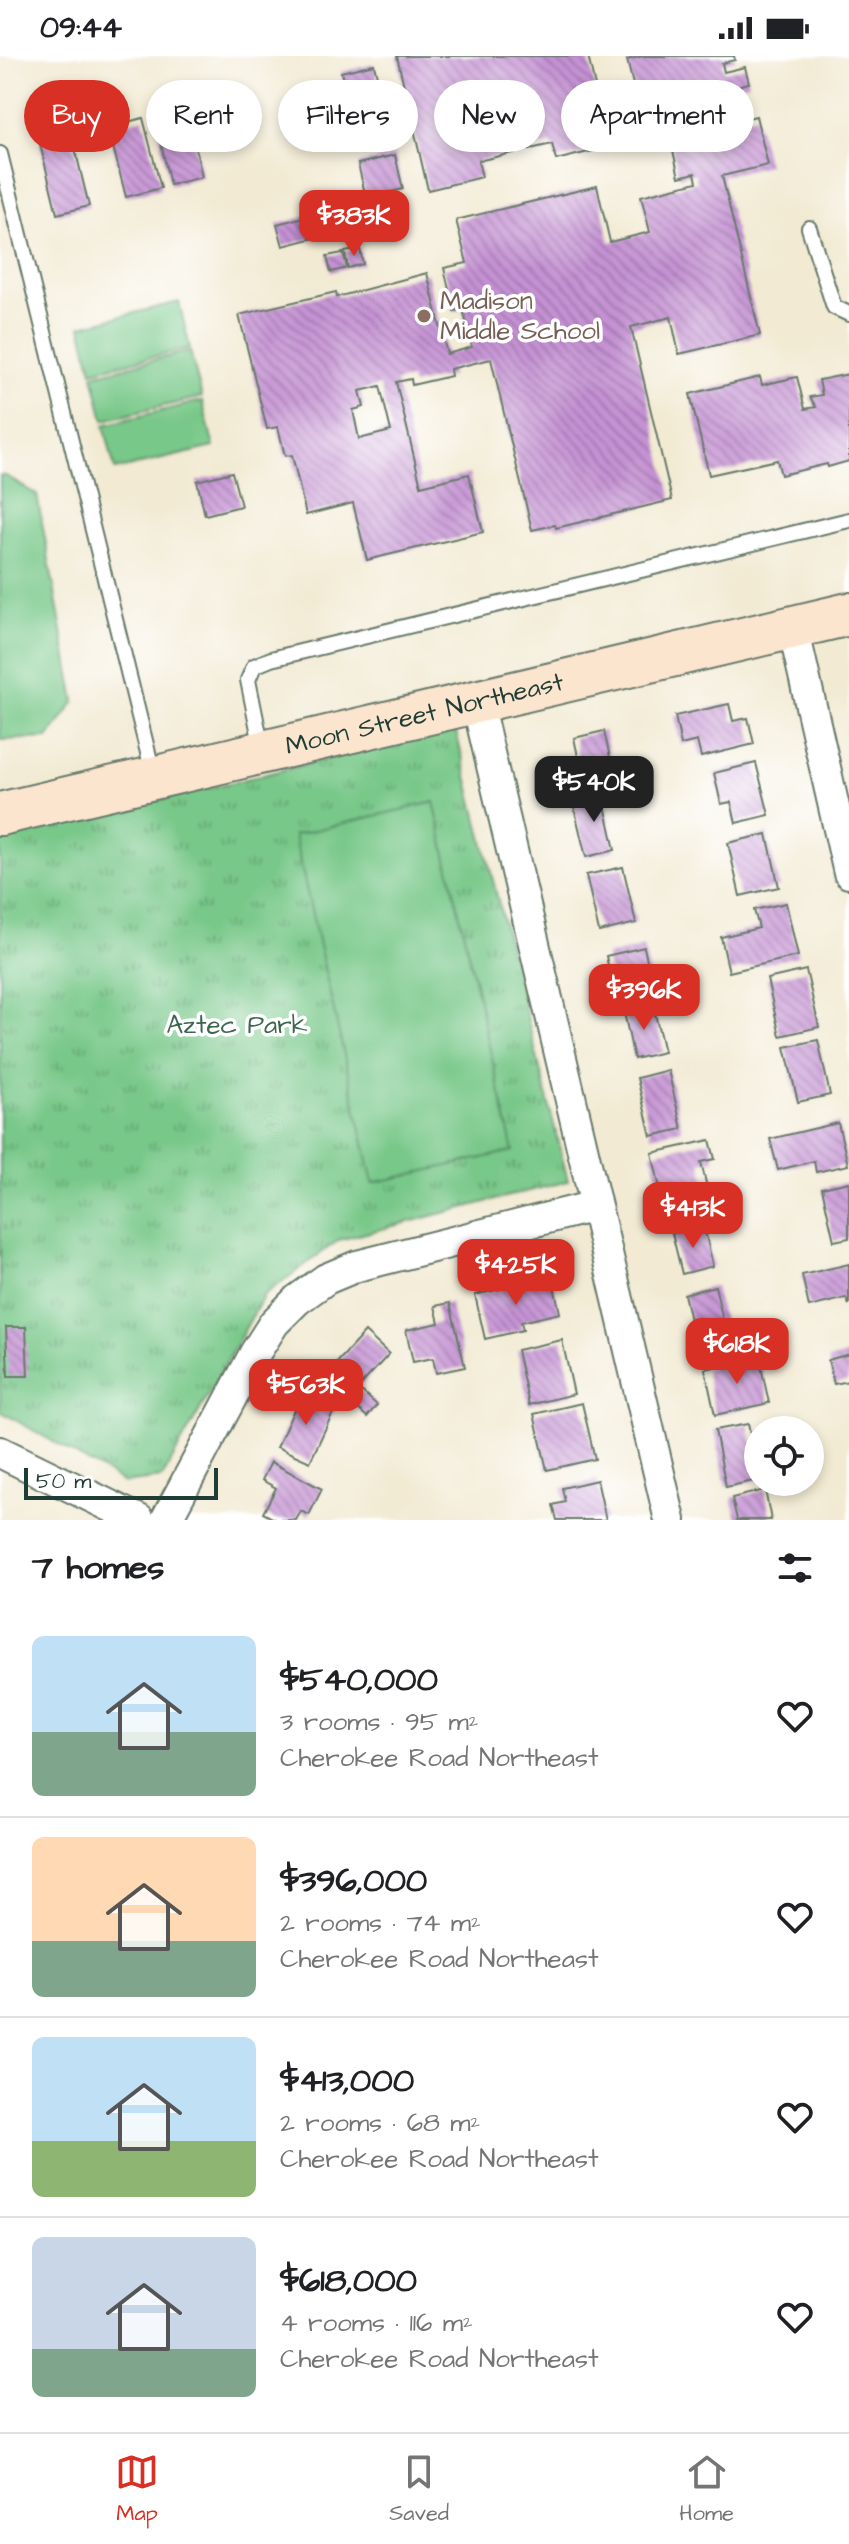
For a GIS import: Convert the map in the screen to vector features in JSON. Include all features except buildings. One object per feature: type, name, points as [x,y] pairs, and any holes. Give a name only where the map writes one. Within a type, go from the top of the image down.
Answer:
[{"type":"street","name":"Moon Street Northeast","points":[[0,814],[849,614]]},
{"type":"street","points":[[793,627],[849,873]]},
{"type":"street","points":[[477,702],[670,1520]]},
{"type":"street","points":[[166,1520],[255,1353],[274,1323],[297,1300],[326,1279],[357,1266],[595,1206]]},
{"type":"street","points":[[0,1452],[139,1520]]},
{"type":"lane","points":[[0,154],[154,777]]},
{"type":"lane","points":[[809,228],[834,307],[849,314]]},
{"type":"lane","points":[[262,753],[248,680],[254,666],[271,659],[849,520]]},
{"type":"green space","points":[[179,302],[190,348],[92,371],[81,326]]},
{"type":"green space","points":[[190,351],[202,397],[104,420],[93,375]]},
{"type":"green space","points":[[202,401],[214,447],[115,470],[104,425]]},
{"type":"green space","points":[[0,475],[37,495],[75,701],[48,738],[0,740]]},
{"type":"green space","name":"Aztec Park","points":[[455,728],[568,1181],[339,1240],[264,1295],[162,1478],[124,1483],[0,1411],[0,839]]},
{"type":"green space","points":[[434,802],[513,1151],[373,1183],[294,835]]},
{"type":"place","name":"Madison Middle School","points":[[424,316]]}]
